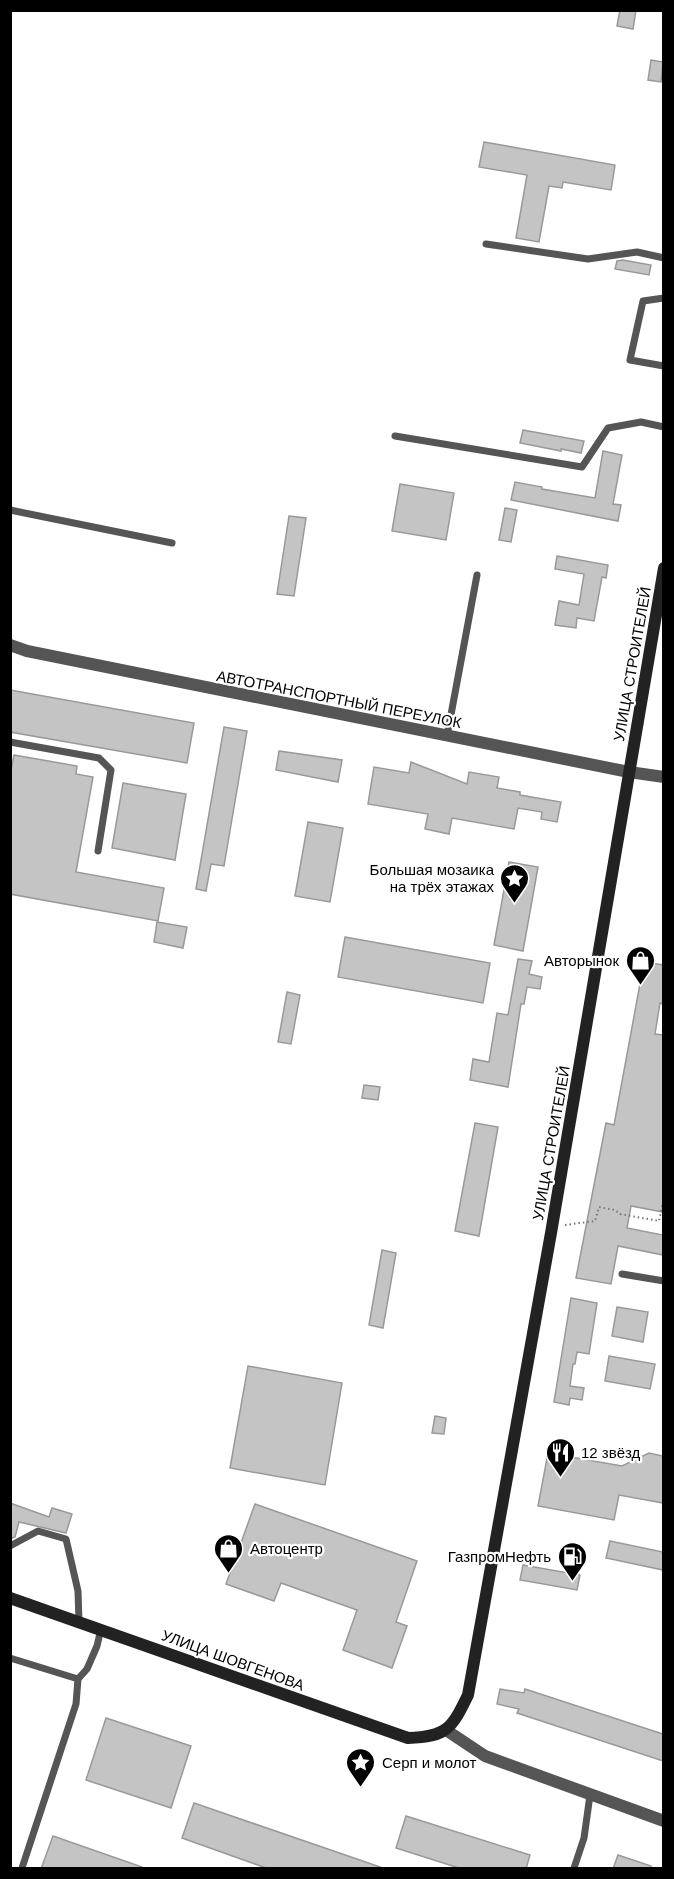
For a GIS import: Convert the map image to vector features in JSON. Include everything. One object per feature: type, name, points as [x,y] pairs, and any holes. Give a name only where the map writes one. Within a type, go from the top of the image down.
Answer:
[{"type":"street","name":"УЛИЦА СТРОИТЕЛЕЙ","points":[[456,1720],[468,1695],[551,1233],[629,772],[658,638],[663,568]]},
{"type":"street","name":"АВТОТРАНСПОРТНЫЙ ПЕРЕУЛОК","points":[[10,645],[27,651],[447,736],[663,777]]},
{"type":"street","name":"УЛИЦА ШОВГЕНОВА","points":[[10,1598],[408,1738],[431,1738],[446,1730],[456,1720]]},
{"type":"street","points":[[446,1730],[485,1756],[663,1821]]},
{"type":"lane","points":[[486,244],[588,259],[637,252],[663,258]]},
{"type":"lane","points":[[663,298],[643,301],[630,360],[663,366]]},
{"type":"lane","points":[[395,436],[582,467],[608,428],[641,422],[663,427]]},
{"type":"lane","points":[[10,510],[172,543]]},
{"type":"lane","points":[[447,736],[477,575]]},
{"type":"lane","points":[[10,742],[99,758],[111,770],[99,851]]},
{"type":"lane","points":[[622,1274],[663,1281]]},
{"type":"lane","points":[[10,1546],[38,1531],[66,1539],[78,1591],[80,1622]]},
{"type":"lane","points":[[22,1869],[76,1704],[78,1679],[87,1669],[97,1646],[101,1629]]},
{"type":"lane","points":[[10,1658],[78,1679]]},
{"type":"lane","points":[[574,1869],[584,1838],[590,1795]]},
{"type":"path","points":[[551,1233],[564,1225],[595,1221],[598,1207],[615,1210],[620,1214],[659,1221],[663,1197]]},
{"type":"building","points":[[620,10],[636,10],[633,29],[617,26]]},
{"type":"building","points":[[651,60],[663,62],[661,82],[648,80]]},
{"type":"building","points":[[484,142],[615,165],[611,190],[563,182],[562,188],[549,186],[539,242],[516,238],[527,175],[479,167]]},
{"type":"building","points":[[617,261],[651,265],[649,275],[615,269]]},
{"type":"building","points":[[523,430],[584,441],[581,453],[520,443]]},
{"type":"building","points":[[603,451],[622,455],[613,504],[621,505],[618,521],[511,500],[515,482],[595,498]]},
{"type":"building","points":[[400,484],[454,493],[446,540],[392,531]]},
{"type":"building","points":[[505,508],[517,510],[511,542],[499,540]]},
{"type":"building","points":[[289,516],[306,518],[294,596],[277,594]]},
{"type":"building","points":[[557,556],[608,565],[606,578],[602,577],[594,621],[577,618],[576,628],[555,625],[559,601],[579,605],[584,574],[555,569]]},
{"type":"building","points":[[10,690],[194,723],[187,763],[10,732]]},
{"type":"building","points":[[224,727],[247,731],[224,866],[211,864],[206,891],[196,889]]},
{"type":"building","points":[[279,751],[342,760],[338,782],[276,770]]},
{"type":"building","points":[[14,755],[77,766],[76,774],[93,777],[76,872],[164,888],[158,921],[10,894],[10,776]]},
{"type":"building","points":[[411,762],[467,784],[469,772],[499,777],[497,788],[520,792],[520,795],[561,802],[557,822],[541,819],[542,812],[518,808],[514,829],[452,818],[449,834],[425,829],[428,814],[368,804],[374,767],[409,773]]},
{"type":"building","points":[[123,783],[186,794],[175,860],[112,848]]},
{"type":"building","points":[[308,822],[343,828],[330,902],[295,896]]},
{"type":"building","points":[[509,862],[538,867],[523,951],[494,945]]},
{"type":"building","points":[[157,922],[187,927],[183,948],[154,942]]},
{"type":"building","points":[[345,937],[490,963],[483,1003],[338,977]]},
{"type":"building","points":[[518,959],[532,961],[529,974],[542,977],[540,989],[527,987],[524,1004],[521,1004],[508,1087],[470,1080],[473,1059],[489,1062],[497,1013],[508,1015]]},
{"type":"building","points":[[644,962],[663,965],[663,1004],[660,1003],[655,1034],[663,1035],[663,1212],[631,1206],[627,1228],[663,1235],[663,1255],[618,1246],[611,1284],[576,1278],[606,1123],[614,1125]]},
{"type":"building","points":[[287,992],[300,995],[291,1044],[278,1042]]},
{"type":"building","points":[[364,1085],[380,1087],[378,1100],[362,1098]]},
{"type":"building","points":[[475,1123],[498,1127],[479,1236],[455,1231]]},
{"type":"building","points":[[382,1250],[396,1253],[383,1328],[369,1325]]},
{"type":"building","points":[[571,1298],[597,1303],[589,1354],[577,1352],[575,1364],[573,1364],[570,1386],[584,1388],[582,1400],[570,1398],[569,1405],[554,1402]]},
{"type":"building","points":[[617,1307],[648,1312],[643,1342],[612,1336]]},
{"type":"building","points":[[609,1356],[655,1364],[650,1389],[605,1381]]},
{"type":"building","points":[[248,1366],[342,1383],[325,1485],[230,1468]]},
{"type":"building","points":[[435,1416],[446,1418],[444,1434],[432,1433]]},
{"type":"building","points":[[548,1453],[622,1466],[649,1453],[663,1456],[663,1503],[619,1495],[614,1520],[538,1506]]},
{"type":"building","points":[[10,1503],[49,1517],[52,1508],[72,1514],[66,1533],[19,1522],[15,1537],[10,1539]]},
{"type":"building","points":[[255,1504],[417,1561],[396,1622],[407,1626],[392,1668],[343,1650],[357,1610],[281,1583],[274,1601],[226,1584]]},
{"type":"building","points":[[610,1541],[663,1552],[663,1570],[606,1558]]},
{"type":"building","points":[[523,1565],[580,1575],[577,1590],[520,1580]]},
{"type":"building","points":[[500,1689],[524,1693],[525,1689],[663,1734],[663,1761],[517,1713],[519,1709],[497,1704]]},
{"type":"building","points":[[106,1718],[191,1746],[171,1808],[86,1780]]},
{"type":"building","points":[[194,1803],[380,1867],[379,1869],[269,1869],[182,1838]]},
{"type":"building","points":[[406,1816],[530,1855],[526,1869],[462,1869],[396,1848]]},
{"type":"building","points":[[53,1836],[142,1867],[142,1869],[41,1869]]},
{"type":"building","points":[[618,1855],[651,1866],[651,1869],[613,1869]]},
{"type":"place","name":"Большая мозаика на трёх этажах","points":[[515,904]]},
{"type":"place","name":"Авторынок","points":[[640,986]]},
{"type":"place","name":"12 звёзд","points":[[560,1478]]},
{"type":"place","name":"Автоцентр","points":[[229,1574]]},
{"type":"place","name":"ГазпромНефть","points":[[572,1582]]},
{"type":"place","name":"Серп и молот","points":[[361,1788]]}]
